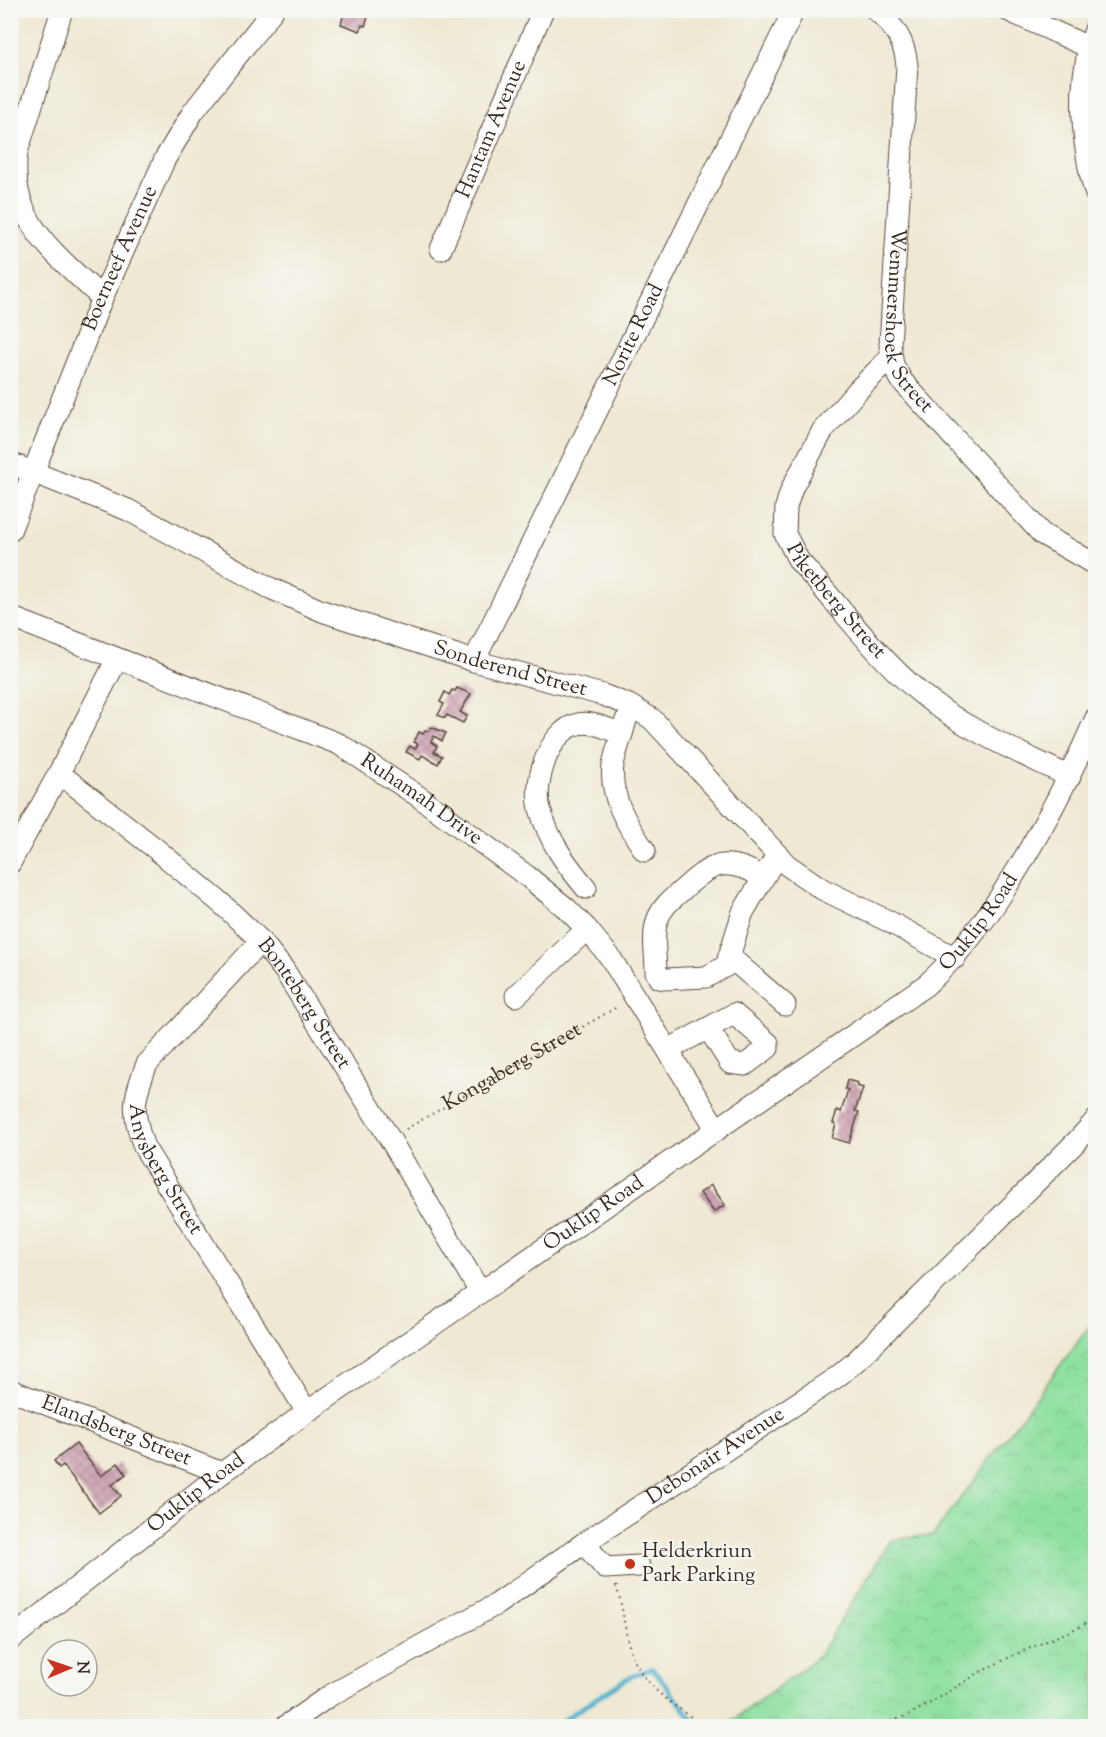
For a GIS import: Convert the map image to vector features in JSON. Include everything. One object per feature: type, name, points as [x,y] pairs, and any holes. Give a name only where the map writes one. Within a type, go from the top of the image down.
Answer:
[{"type":"street","points":[[62,10],[17,152],[15,175],[20,199],[41,240],[102,298]]},
{"type":"street","name":"Boerneef Avenue","points":[[10,531],[102,298],[165,159],[193,112],[273,10]]},
{"type":"street","name":"Hantam Avenue","points":[[441,249],[543,10]]},
{"type":"street","name":"Norite Road","points":[[474,661],[794,10]]},
{"type":"street","name":"Wemmershoek Street","points":[[876,10],[893,26],[900,37],[904,45],[907,66],[891,357],[893,365],[902,381],[1042,534],[1095,565]]},
{"type":"street","points":[[1007,10],[1092,37],[1083,79],[1082,108],[1084,138],[1095,194]]},
{"type":"street","name":"Piketberg Street","points":[[891,357],[833,418],[817,440],[792,488],[786,507],[785,534],[799,561],[898,674],[920,693],[963,723],[1070,777]]},
{"type":"street","name":"Sonderend Street","points":[[10,463],[128,510],[270,588],[312,607],[474,661],[603,695],[629,705],[652,719],[777,855],[802,877],[955,958]]},
{"type":"street","name":"Ruhamah Drive","points":[[10,617],[339,744],[418,796],[527,876],[566,908],[587,929],[610,957],[717,1130]]},
{"type":"street","points":[[10,863],[117,659]]},
{"type":"street","points":[[629,705],[614,763],[615,796],[645,851]]},
{"type":"street","name":"Ouklip Road","points":[[10,1641],[222,1473],[307,1412],[926,985],[955,958],[999,899],[1053,810],[1095,718]]},
{"type":"street","points":[[585,888],[563,862],[549,835],[538,795],[541,769],[555,742],[568,728],[586,724],[596,725],[622,734]]},
{"type":"street","name":"Bonteberg Street","points":[[59,773],[222,904],[261,941],[284,970],[390,1139],[480,1292]]},
{"type":"street","points":[[763,877],[740,866],[709,868],[666,905],[658,917],[656,927],[656,972],[659,978],[665,980],[706,977],[726,966],[743,912],[777,855]]},
{"type":"street","points":[[516,996],[587,929]]},
{"type":"street","name":"Anysberg Street","points":[[261,941],[147,1065],[136,1090],[135,1118],[144,1147],[307,1412]]},
{"type":"street","points":[[730,957],[785,1005]]},
{"type":"street","points":[[668,1050],[708,1028]]},
{"type":"street","name":"Debonair Avenue","points":[[286,1726],[329,1696],[497,1604],[584,1543],[837,1377],[855,1362],[973,1244],[1095,1119]]},
{"type":"street","name":"Elandsberg Street","points":[[10,1390],[222,1473]]},
{"type":"street","points":[[584,1543],[605,1568],[639,1566]]},
{"type":"path","name":"Kongaberg Street","points":[[390,1139],[635,997]]},
{"type":"path","points":[[605,1568],[614,1578],[621,1600],[631,1654],[644,1680],[657,1693],[704,1726]]},
{"type":"path","points":[[874,1726],[894,1722],[917,1712],[980,1672],[1095,1619]]},
{"type":"green space","points":[[1095,1319],[1095,1726],[725,1726],[818,1657],[891,1540],[933,1535]]},
{"type":"building","points":[[345,10],[368,10],[365,26],[362,25],[360,31],[341,24]]},
{"type":"building","points":[[457,688],[471,694],[460,712],[467,716],[463,723],[447,715],[445,718],[438,715],[444,704],[440,702],[445,692],[449,695]]},
{"type":"building","points":[[431,727],[446,733],[442,741],[434,736],[431,742],[437,746],[434,752],[442,756],[438,764],[422,755],[420,759],[406,752],[410,746],[415,749],[418,744],[414,742],[419,732],[423,734]]},
{"type":"building","points":[[847,1080],[858,1083],[857,1086],[863,1088],[855,1111],[859,1112],[849,1143],[832,1138],[837,1110],[841,1112],[848,1090],[845,1089]]},
{"type":"building","points":[[711,1185],[725,1205],[714,1212],[700,1193]]},
{"type":"building","points":[[76,1444],[101,1476],[118,1463],[126,1474],[112,1485],[121,1496],[99,1513],[63,1465],[59,1468],[54,1461]]},
{"type":"waterway","points":[[554,1726],[626,1679],[652,1668],[698,1726]]},
{"type":"place","name":"Helderkriun Park Parking","points":[[630,1564]]}]
